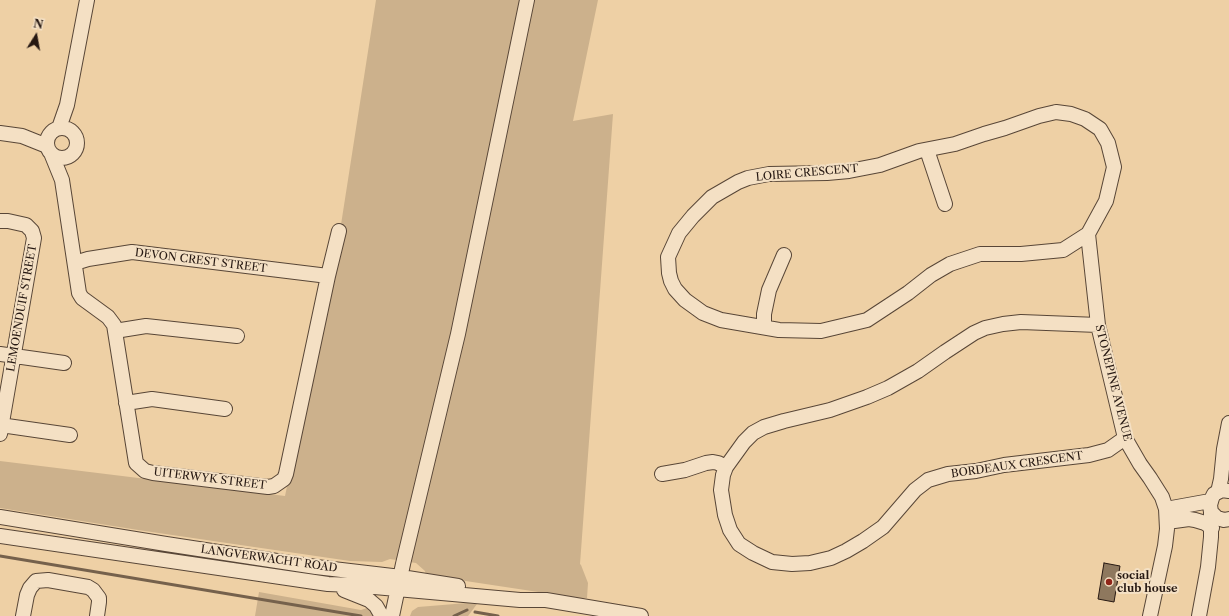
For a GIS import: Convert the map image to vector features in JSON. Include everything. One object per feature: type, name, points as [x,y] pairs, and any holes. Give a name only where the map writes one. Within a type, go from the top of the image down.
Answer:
[{"type":"street","points":[[49,150],[47,141],[55,130],[67,105],[87,0]]},
{"type":"street","points":[[392,616],[458,334],[527,0]]},
{"type":"street","points":[[62,180],[72,155],[76,150],[77,144],[77,138],[74,133],[67,105]]},
{"type":"street","name":"LOIRE CRESCENT","points":[[1056,112],[1071,114],[1085,119],[1100,129],[1108,143],[1114,167],[1106,200],[1088,234],[1062,250],[1021,254],[980,254],[950,264],[931,275],[908,293],[867,320],[821,331],[779,330],[721,320],[703,312],[686,300],[675,289],[669,273],[668,257],[679,233],[712,196],[748,178],[769,174],[804,174],[849,171],[880,164],[927,150],[955,144],[1039,116],[1056,112]]},
{"type":"street","points":[[0,133],[22,136],[64,128],[74,133]]},
{"type":"street","points":[[22,136],[49,150],[57,157],[65,158],[72,155]]},
{"type":"street","name":"UITERWYK STREET","points":[[49,150],[62,180],[79,293],[82,298],[111,320],[115,331],[136,463],[145,471],[268,487],[274,486],[284,479],[339,231]]},
{"type":"street","points":[[927,150],[945,204]]},
{"type":"street","name":"LEMOENDUIF STREET","points":[[0,221],[26,225],[32,231],[34,242],[15,341],[7,355],[0,428]]},
{"type":"street","name":"STONEPINE AVENUE","points":[[1088,234],[1098,325],[1125,438],[1162,497],[1166,515],[1165,546],[1150,616]]},
{"type":"street","name":"DEVON CREST STREET","points":[[75,263],[88,259],[132,252],[328,276]]},
{"type":"street","points":[[764,327],[764,314],[769,290],[784,255]]},
{"type":"street","name":"BORDEAUX CRESCENT","points":[[1098,325],[1021,322],[985,328],[974,333],[918,371],[888,388],[830,410],[764,427],[753,433],[744,442],[726,467],[723,475],[721,490],[725,515],[730,530],[739,544],[753,553],[772,562],[792,564],[810,563],[831,558],[863,541],[883,527],[915,490],[928,480],[948,474],[976,471],[1004,465],[1089,455],[1108,450],[1125,438]]},
{"type":"street","points":[[115,331],[146,326],[237,336]]},
{"type":"street","points":[[7,355],[64,364]]},
{"type":"street","points":[[126,403],[152,399],[225,409]]},
{"type":"street","points":[[1228,427],[1224,449],[1217,518],[1220,520],[1229,520]]},
{"type":"street","points":[[0,428],[70,435]]},
{"type":"street","points":[[662,474],[685,470],[713,462],[726,467]]},
{"type":"street","points":[[1166,515],[1219,496]]},
{"type":"street","points":[[1199,616],[1208,567],[1212,528],[1219,496]]},
{"type":"street","points":[[1166,515],[1196,520],[1205,523],[1212,528]]},
{"type":"street","name":"LANGVERWACHT ROAD","points":[[0,517],[316,567],[400,583],[520,594],[574,610],[641,616]]},
{"type":"street","points":[[1208,567],[1221,533],[1229,520]]},
{"type":"street","name":"LANGVERWACHT ROAD","points":[[0,536],[328,584],[400,583]]},
{"type":"street","points":[[23,616],[27,595],[30,588],[36,581],[48,580],[88,587],[93,590],[99,598],[97,616]]},
{"type":"street","points":[[328,584],[369,600],[376,606],[380,616]]},
{"type":"shaded area","points":[[376,0],[598,0],[573,121],[613,114],[580,564],[588,583],[587,598],[578,598],[426,575],[425,571],[416,563],[390,559],[382,562],[350,561],[0,508],[0,461],[285,496],[340,231]]},
{"type":"shaded area","points":[[259,592],[361,610],[370,607],[375,616],[255,616]]},
{"type":"shaded area","points":[[467,603],[477,604],[468,616],[410,616],[412,611],[418,607]]},
{"type":"building","name":"social club house","points":[[1104,563],[1120,566],[1114,602],[1098,599]]},
{"type":"waterway","points":[[0,556],[361,616]]},
{"type":"waterway","points":[[454,616],[467,610]]},
{"type":"waterway","points":[[475,612],[498,616]]},
{"type":"place","name":"social club house","points":[[1109,582]]}]
